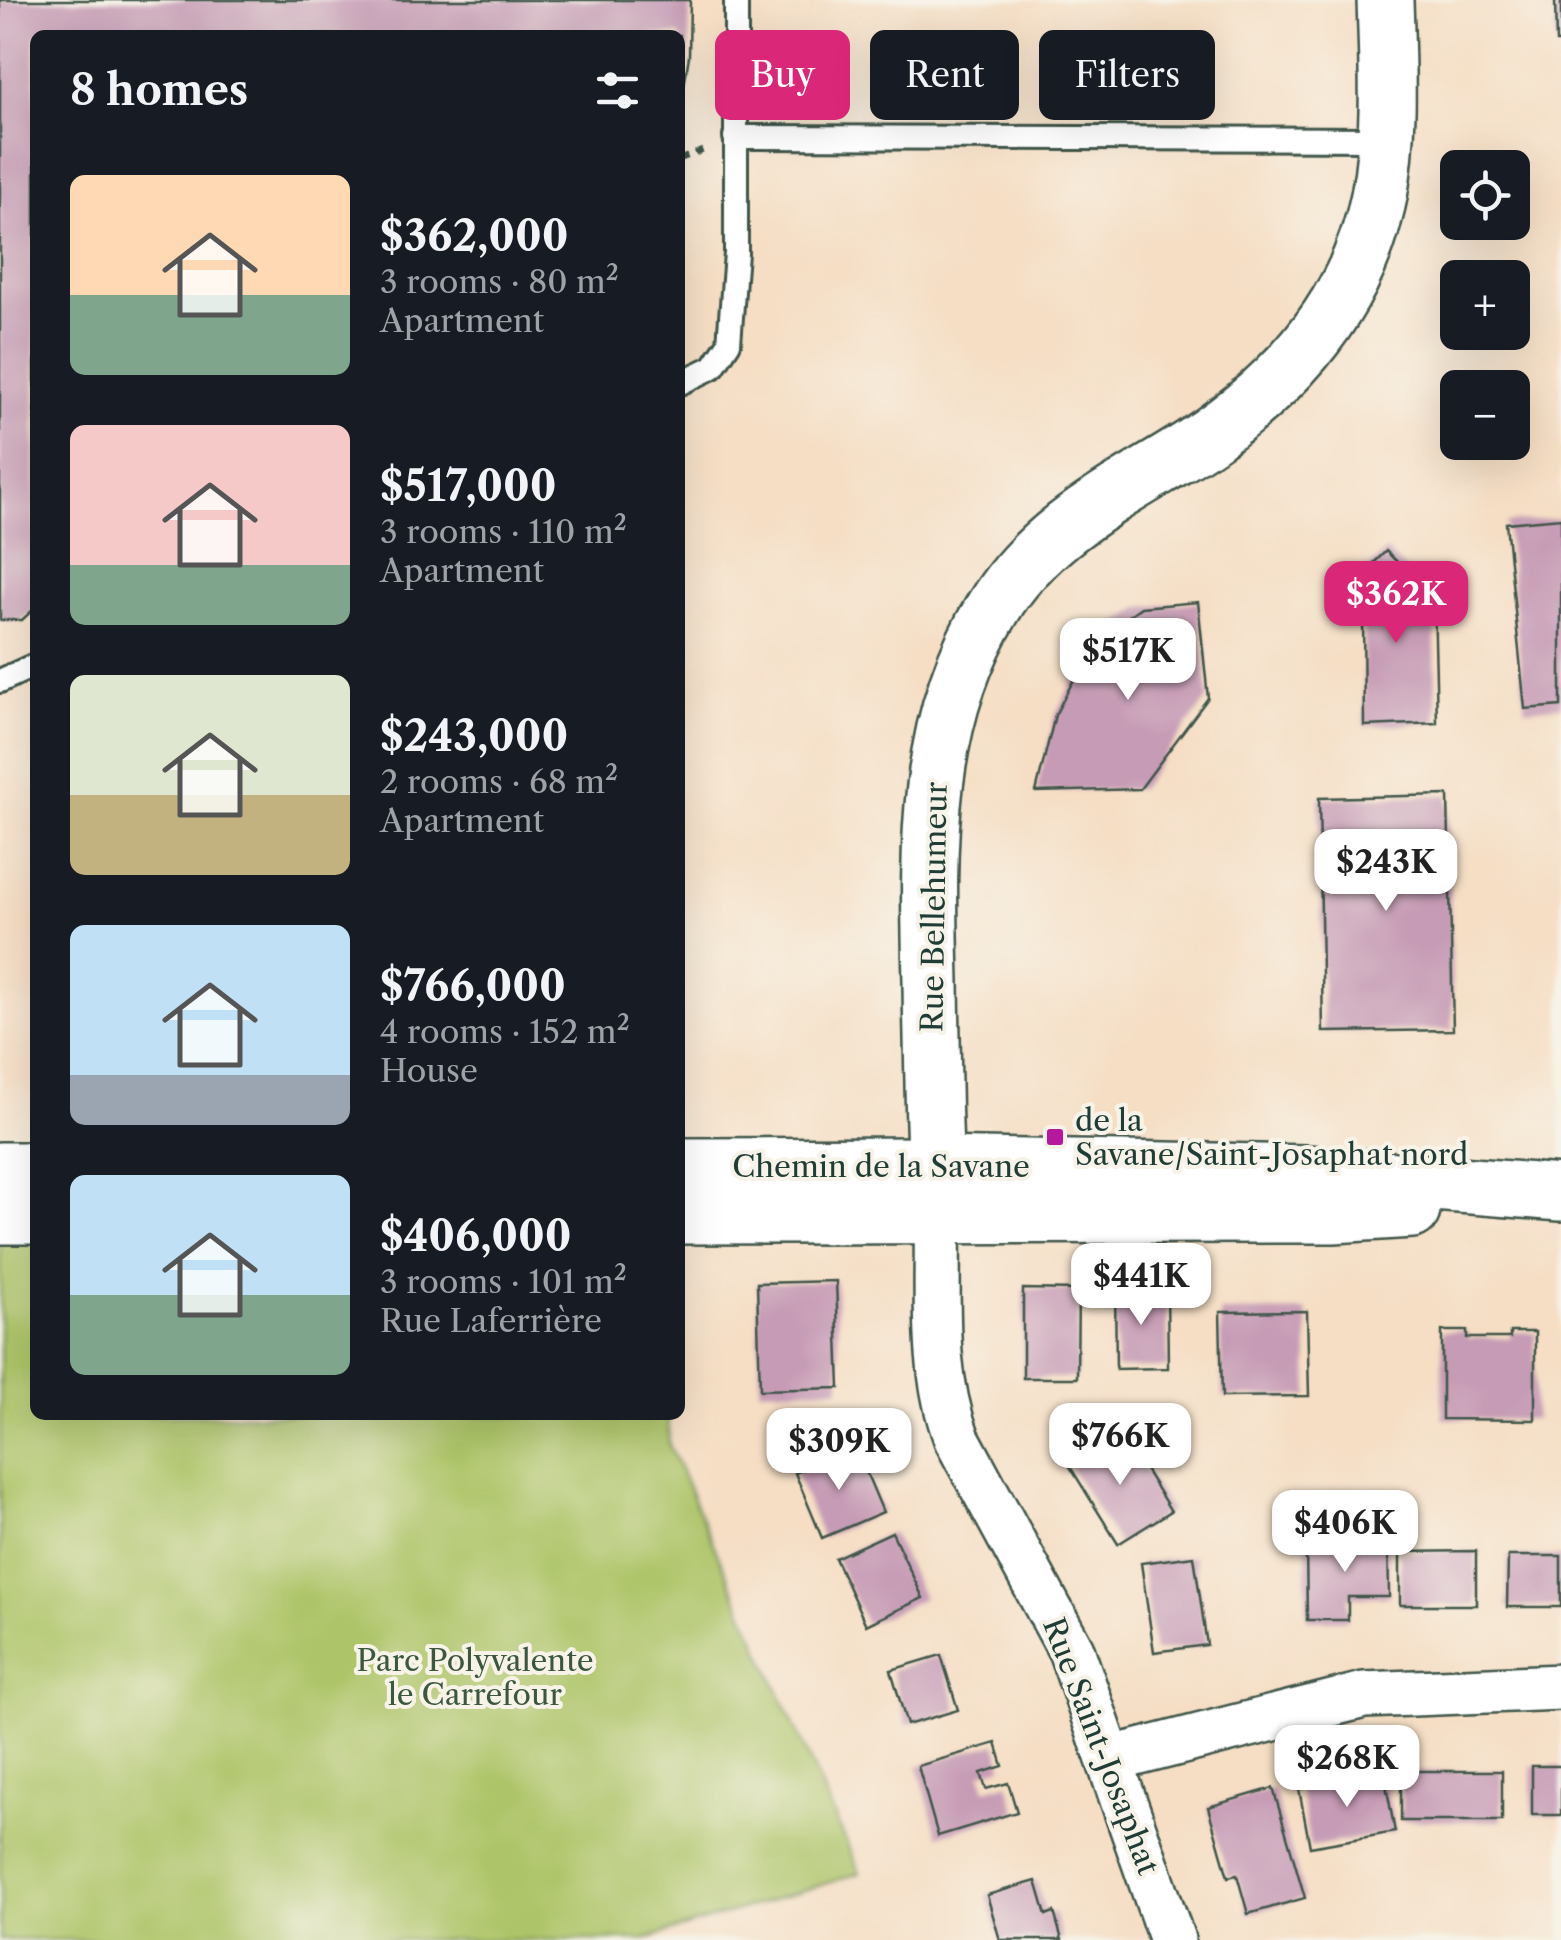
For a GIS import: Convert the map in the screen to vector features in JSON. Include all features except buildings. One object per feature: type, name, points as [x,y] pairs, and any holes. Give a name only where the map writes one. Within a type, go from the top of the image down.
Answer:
[{"type":"street","name":"Rue Bellehumeur","points":[[936,1190],[928,855],[934,775],[948,705],[993,607],[1026,562],[1072,520],[1217,432],[1293,366],[1324,327],[1368,238],[1379,195],[1385,139],[1385,0]]},
{"type":"street","name":"Chemin de la Savane","points":[[685,1166],[936,1190]]},
{"type":"street","points":[[0,1170],[30,1170]]},
{"type":"street","name":"Chemin de la Savane","points":[[685,1215],[936,1190],[1306,1173],[1561,1197]]},
{"type":"street","name":"Rue Saint-Josaphat","points":[[936,1190],[938,1346],[945,1408],[956,1439],[1060,1626],[1112,1759],[1172,1940]]},
{"type":"street","points":[[0,1216],[30,1216]]},
{"type":"street","points":[[1112,1759],[1364,1695],[1561,1687]]},
{"type":"lane","points":[[685,381],[713,367],[730,344],[736,253],[736,0]]},
{"type":"lane","points":[[736,137],[1385,139]]},
{"type":"lane","points":[[0,680],[30,667]]},
{"type":"green space","name":"Parc Polyvalente le Carrefour","points":[[0,1216],[30,1216],[30,1420],[668,1420],[669,1445],[860,1873],[643,1940],[0,1940]]},
{"type":"place","name":"de la Savane/Saint-Josaphat nord","points":[[1055,1137]]}]
